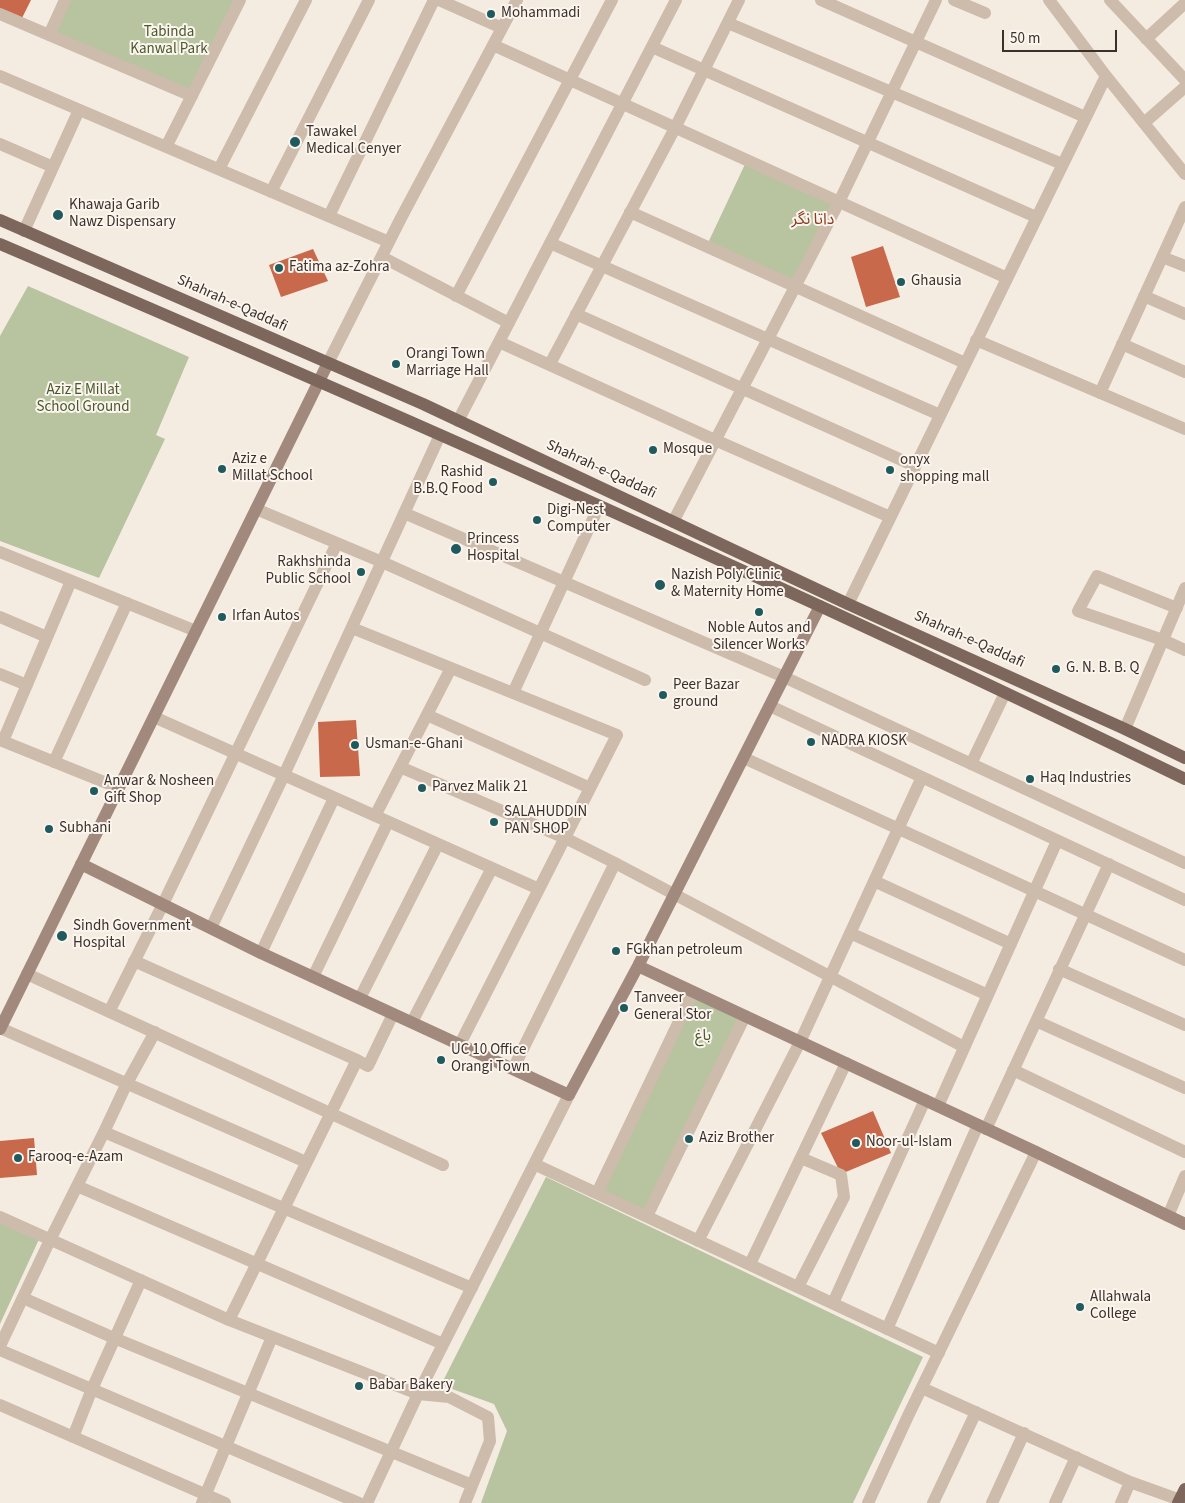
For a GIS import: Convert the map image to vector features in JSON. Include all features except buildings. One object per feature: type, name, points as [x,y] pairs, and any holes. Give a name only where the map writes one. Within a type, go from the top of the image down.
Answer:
[{"type":"main road","name":"Shahrah-e-Qaddafi","points":[[0,220],[458,421],[848,604],[1185,758]]},
{"type":"main road","name":"Shahrah-e-Qaddafi","points":[[0,244],[320,381],[599,506],[820,606],[1185,779]]},
{"type":"street","points":[[48,35],[65,0]]},
{"type":"street","points":[[166,147],[240,0]]},
{"type":"street","points":[[219,170],[306,0]]},
{"type":"street","points":[[271,192],[369,0]]},
{"type":"street","points":[[329,216],[434,0]]},
{"type":"street","points":[[439,0],[502,28]]},
{"type":"street","points":[[306,1162],[0,1028],[328,363],[389,242],[517,0]]},
{"type":"street","points":[[456,296],[612,0]]},
{"type":"street","points":[[458,421],[676,0]]},
{"type":"street","points":[[821,0],[1085,117]]},
{"type":"street","points":[[673,522],[839,202],[936,0]]},
{"type":"street","points":[[954,0],[985,13]]},
{"type":"street","points":[[1048,0],[1185,174]]},
{"type":"street","points":[[1110,0],[1185,80]]},
{"type":"street","points":[[550,364],[675,128],[728,22],[735,1]]},
{"type":"street","points":[[1146,39],[1185,3]]},
{"type":"street","points":[[0,14],[192,96]]},
{"type":"street","points":[[728,22],[1062,164]]},
{"type":"street","points":[[493,45],[1006,278]]},
{"type":"street","points":[[652,46],[1036,217]]},
{"type":"street","points":[[0,76],[389,242]]},
{"type":"street","points":[[848,604],[1106,76]]},
{"type":"street","points":[[1144,123],[1185,87]]},
{"type":"street","points":[[24,230],[79,110]]},
{"type":"street","points":[[0,144],[53,167]]},
{"type":"street","points":[[1100,393],[1185,207]]},
{"type":"street","points":[[630,212],[965,363]]},
{"type":"street","points":[[550,243],[940,415]]},
{"type":"street","points":[[382,257],[509,323]]},
{"type":"street","points":[[1162,257],[1185,266]]},
{"type":"street","points":[[1144,296],[1185,314]]},
{"type":"street","points":[[576,314],[915,466]]},
{"type":"street","points":[[976,340],[1185,429]]},
{"type":"street","points":[[499,342],[890,517]]},
{"type":"street","points":[[1122,344],[1185,372]]},
{"type":"street","points":[[211,928],[284,775],[440,435]]},
{"type":"street","points":[[512,693],[599,506]]},
{"type":"street","points":[[256,508],[382,562],[645,680]]},
{"type":"street","points":[[404,513],[784,677],[1185,863]]},
{"type":"street","points":[[109,1012],[163,904],[336,543]]},
{"type":"street","points":[[0,552],[196,631]]},
{"type":"street","points":[[1177,608],[1097,576],[1078,611],[1163,640],[1185,650]]},
{"type":"street","points":[[71,581],[2,741],[119,788]]},
{"type":"street","points":[[1125,729],[1185,588]]},
{"type":"street","points":[[54,762],[127,603]]},
{"type":"street","points":[[367,1503],[443,1344],[569,1095],[638,966],[820,606]]},
{"type":"street","points":[[0,617],[48,637]]},
{"type":"street","points":[[352,628],[617,735],[460,1044]]},
{"type":"street","points":[[375,816],[451,668]]},
{"type":"street","points":[[0,674],[27,685]]},
{"type":"street","points":[[971,764],[1005,693]]},
{"type":"street","points":[[770,706],[1185,900]]},
{"type":"street","points":[[427,715],[590,788]]},
{"type":"street","points":[[154,717],[539,889]]},
{"type":"street","points":[[744,758],[1185,960]]},
{"type":"street","points":[[400,767],[565,838],[964,1047]]},
{"type":"street","points":[[698,1241],[800,1042],[922,777]]},
{"type":"street","points":[[261,953],[334,798]]},
{"type":"street","points":[[313,977],[388,822]]},
{"type":"street","points":[[938,1106],[1057,841]]},
{"type":"street","points":[[360,998],[438,844]]},
{"type":"street","points":[[513,1069],[615,863]]},
{"type":"street","points":[[82,864],[261,953],[569,1095]]},
{"type":"street","points":[[887,1328],[982,1127],[1013,1070],[1109,864]]},
{"type":"street","points":[[412,1022],[492,868]]},
{"type":"street","points":[[874,882],[1011,944]]},
{"type":"street","points":[[850,933],[988,995]]},
{"type":"street","points":[[134,961],[368,1066],[393,1014]]},
{"type":"street","points":[[638,966],[1036,1152],[1185,1224]]},
{"type":"street","points":[[1060,970],[1185,1025]]},
{"type":"street","points":[[27,974],[331,1112],[443,1166]]},
{"type":"street","points":[[597,1193],[693,992]]},
{"type":"street","points":[[647,1216],[745,1016]]},
{"type":"street","points":[[1036,1021],[1185,1088]]},
{"type":"street","points":[[155,1032],[127,1083],[50,1240],[0,1348],[359,1503]]},
{"type":"street","points":[[229,1320],[357,1060]]},
{"type":"street","points":[[750,1264],[846,1063]]},
{"type":"street","points":[[1013,1070],[1185,1152]]},
{"type":"street","points":[[832,1303],[924,1100]]},
{"type":"street","points":[[104,1132],[472,1288]]},
{"type":"street","points":[[868,1503],[938,1353],[1036,1152]]},
{"type":"street","points":[[798,1287],[844,1197],[841,1175],[801,1158]]},
{"type":"street","points":[[534,1164],[938,1353]]},
{"type":"street","points":[[1168,1216],[1185,1176]]},
{"type":"street","points":[[77,1186],[443,1344]]},
{"type":"street","points":[[0,1217],[229,1320],[418,1394],[449,1396],[488,1417],[490,1441],[465,1503]]},
{"type":"street","points":[[74,1437],[92,1389],[141,1280]]},
{"type":"street","points":[[23,1298],[114,1338],[472,1485]]},
{"type":"street","points":[[204,1499],[272,1337]]},
{"type":"street","points":[[922,1388],[1130,1482],[1181,1497]]},
{"type":"street","points":[[0,1405],[74,1437],[204,1499],[225,1503]]},
{"type":"street","points":[[933,1503],[976,1412]]},
{"type":"street","points":[[992,1503],[1024,1433]]},
{"type":"street","points":[[1055,1503],[1076,1457]]},
{"type":"street","points":[[1120,1503],[1130,1482]]},
{"type":"green space","name":"Tabinda Kanwal Park","points":[[65,0],[240,0],[192,96],[49,35]]},
{"type":"green space","points":[[747,160],[839,202],[796,286],[707,245]]},
{"type":"green space","name":"Aziz E Millat School Ground","points":[[28,286],[189,357],[156,435],[165,439],[99,578],[0,541],[0,336]]},
{"type":"green space","name":"باغ","points":[[693,992],[745,1016],[647,1216],[597,1193]]},
{"type":"green space","points":[[546,1177],[923,1357],[853,1503],[481,1503],[507,1431],[494,1404],[441,1385]]},
{"type":"green space","points":[[0,1217],[41,1235],[0,1324]]},
{"type":"place","name":"Mohammadi","points":[[491,14]]},
{"type":"place","name":"Tawakel Medical Cenyer","points":[[295,142]]},
{"type":"place","name":"Khawaja Garib Nawz Dispensary","points":[[58,215]]},
{"type":"place","name":"Fatima az-Zohra","points":[[279,268]]},
{"type":"place","name":"Ghausia","points":[[901,282]]},
{"type":"place","name":"Orangi Town Marriage Hall","points":[[396,364]]},
{"type":"place","name":"Mosque","points":[[653,450]]},
{"type":"place","name":"Aziz e Millat School","points":[[222,469]]},
{"type":"place","name":"onyx shopping mall","points":[[890,470]]},
{"type":"place","name":"Rashid B.B.Q Food","points":[[493,482]]},
{"type":"place","name":"Digi-Nest Computer","points":[[537,520]]},
{"type":"place","name":"Princess Hospital","points":[[456,549]]},
{"type":"place","name":"Rakhshinda Public School","points":[[361,572]]},
{"type":"place","name":"Nazish Poly Clinic & Maternity Home","points":[[660,585]]},
{"type":"place","name":"Noble Autos and Silencer Works","points":[[759,612]]},
{"type":"place","name":"Irfan Autos","points":[[222,617]]},
{"type":"place","name":"G. N. B. B. Q","points":[[1056,669]]},
{"type":"place","name":"Peer Bazar ground","points":[[663,695]]},
{"type":"place","name":"NADRA KIOSK","points":[[811,742]]},
{"type":"place","name":"Usman-e-Ghani","points":[[355,745]]},
{"type":"place","name":"Haq Industries","points":[[1030,779]]},
{"type":"place","name":"Parvez Malik 21","points":[[422,788]]},
{"type":"place","name":"Anwar & Nosheen Gift Shop","points":[[94,791]]},
{"type":"place","name":"SALAHUDDIN PAN SHOP","points":[[494,822]]},
{"type":"place","name":"Subhani","points":[[49,829]]},
{"type":"place","name":"Sindh Government Hospital","points":[[62,936]]},
{"type":"place","name":"FGkhan petroleum","points":[[616,951]]},
{"type":"place","name":"Tanveer General Stor","points":[[624,1008]]},
{"type":"place","name":"UC 10 Office Orangi Town","points":[[441,1060]]},
{"type":"place","name":"Aziz Brother","points":[[689,1139]]},
{"type":"place","name":"Noor-ul-Islam","points":[[856,1143]]},
{"type":"place","name":"Farooq-e-Azam","points":[[18,1158]]},
{"type":"place","name":"Allahwala College","points":[[1080,1307]]},
{"type":"place","name":"Babar Bakery","points":[[359,1386]]},
{"type":"district","name":"داتا نگر","points":[[813,220]]}]
